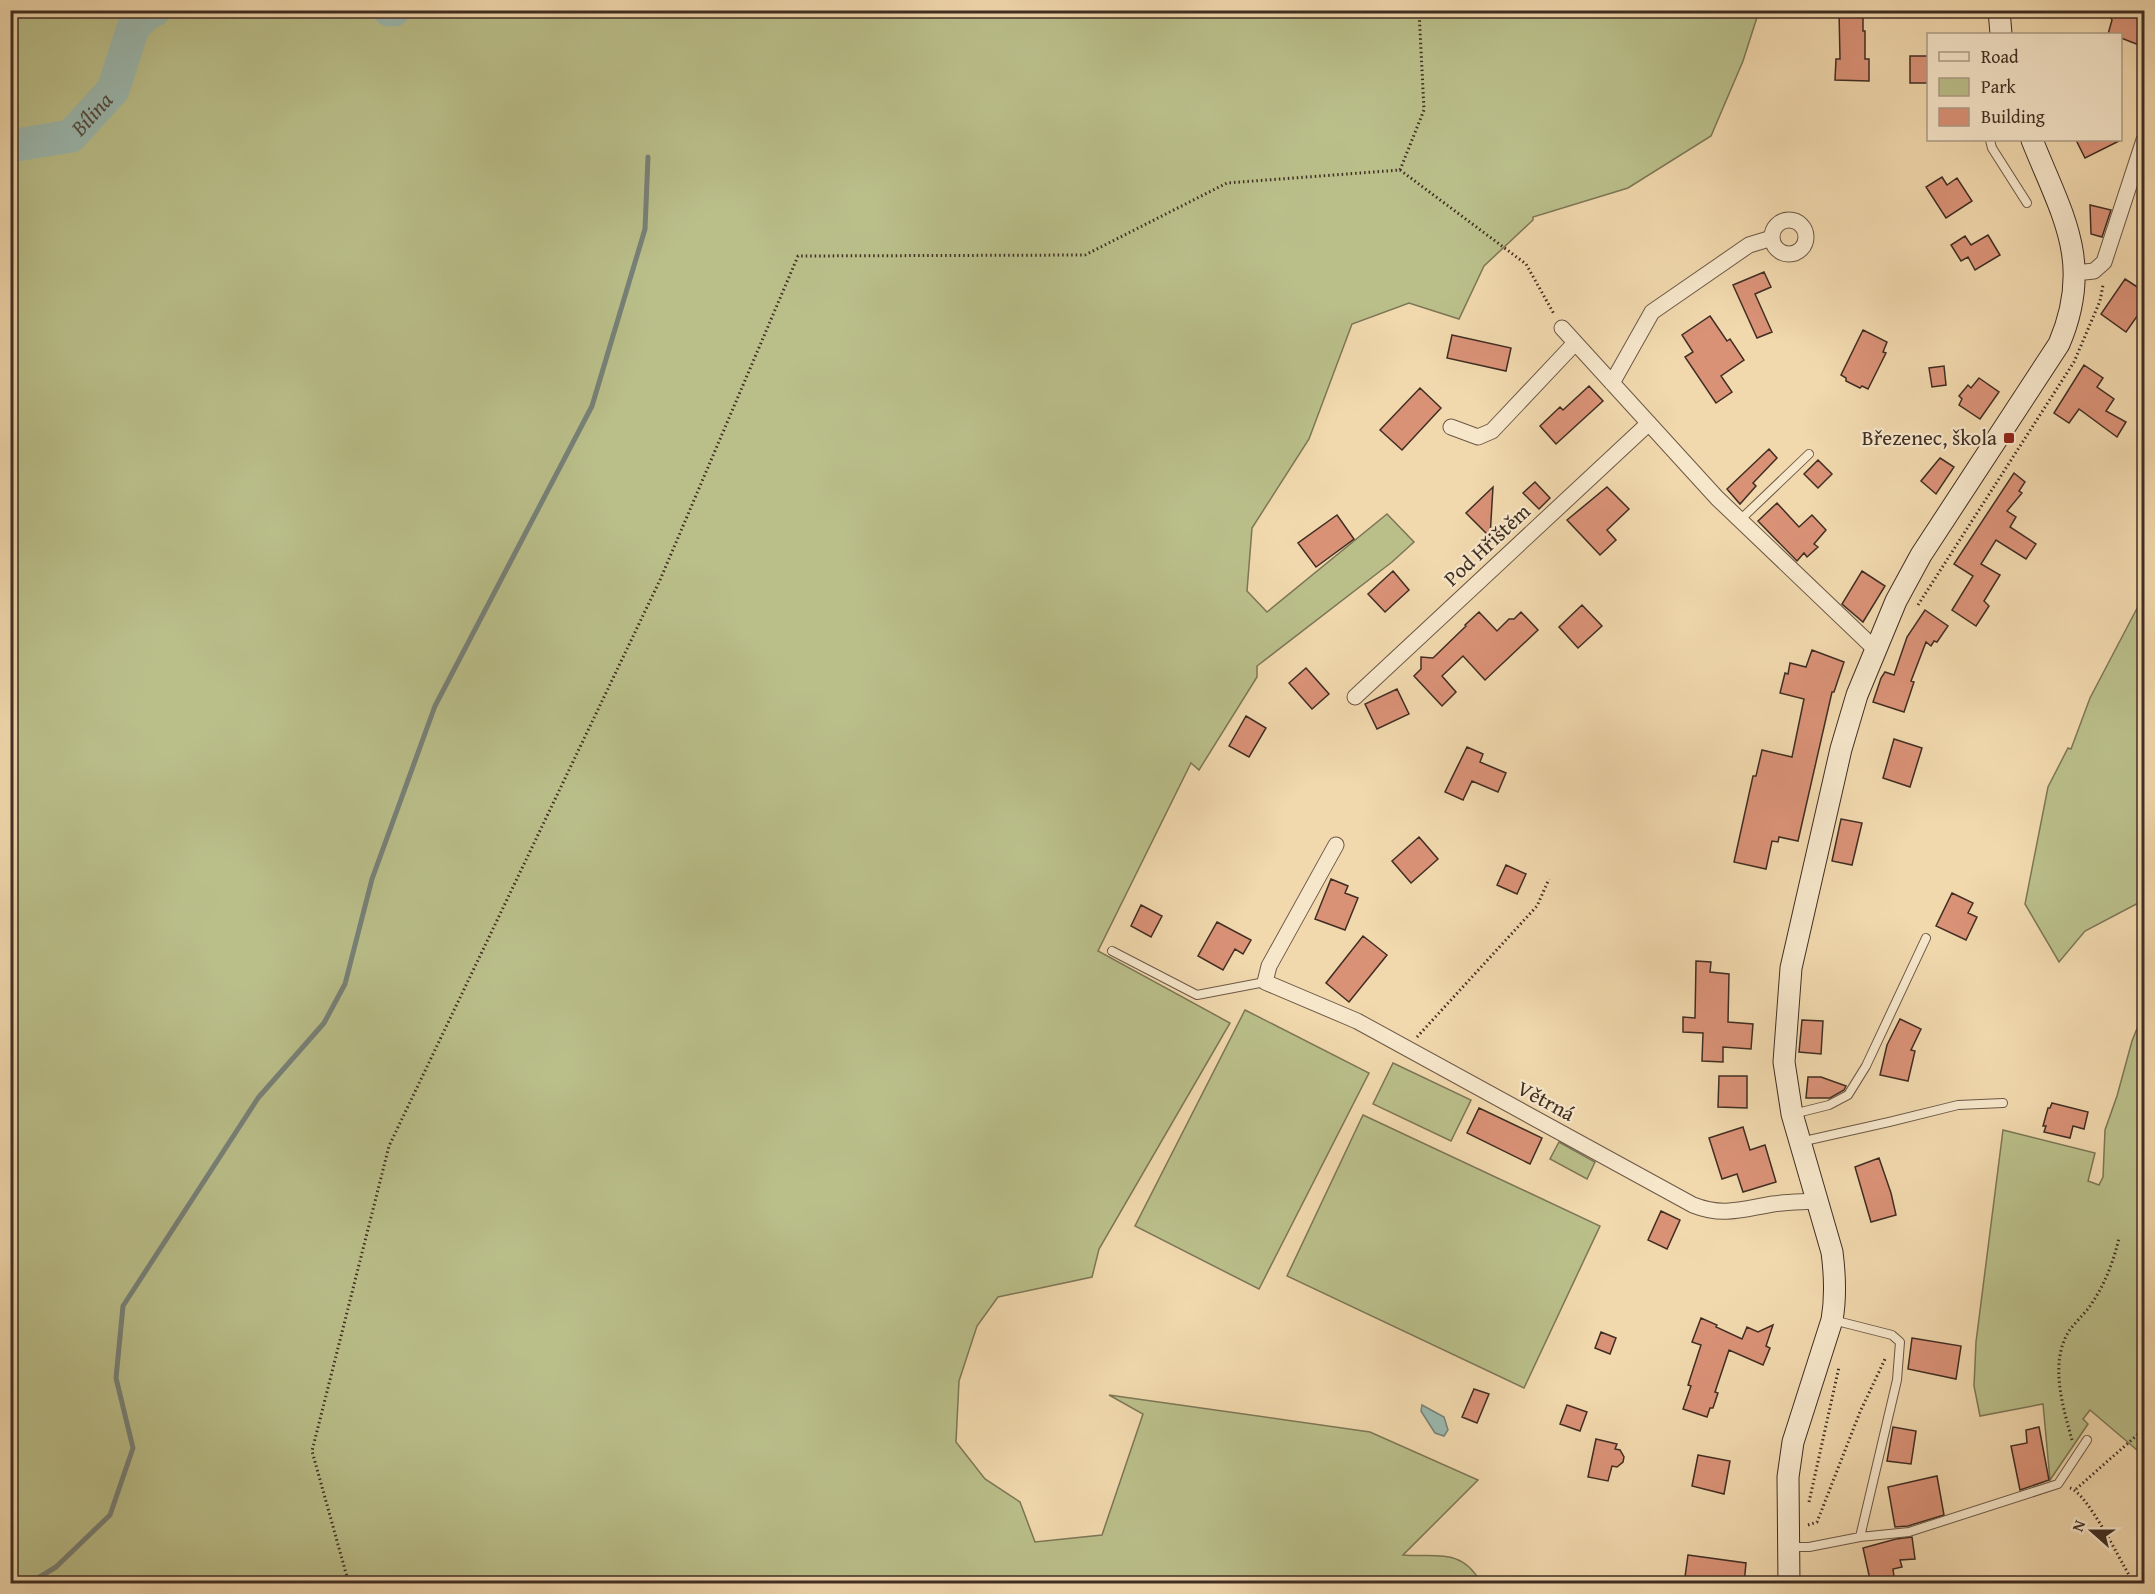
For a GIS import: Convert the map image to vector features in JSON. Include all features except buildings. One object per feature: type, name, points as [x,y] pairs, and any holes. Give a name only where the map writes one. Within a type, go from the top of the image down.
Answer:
[{"type":"street","points":[[1999,10],[2001,33]]},
{"type":"street","points":[[2075,273],[2094,271],[2104,262],[2145,140]]},
{"type":"street","points":[[1789,1584],[1788,1477],[1793,1442],[1832,1320],[1835,1300],[1832,1252],[1799,1142],[1784,1062],[1791,968],[1841,749],[1857,695],[1875,649],[1896,601],[1921,555],[2059,344],[2072,310],[2075,273],[2070,239],[2032,141]]},
{"type":"street","points":[[1612,383],[1652,312],[1749,245],[1772,238]]},
{"type":"street","points":[[1562,328],[1740,520],[1875,649]]},
{"type":"street","points":[[1451,427],[1478,437],[1492,432],[1575,342]]},
{"type":"street","name":"Pod Hřištěm","points":[[1355,697],[1648,423]]},
{"type":"street","points":[[1265,982],[1269,966],[1336,845]]},
{"type":"street","name":"Větrná","points":[[1265,982],[1357,1021],[1693,1206],[1709,1211],[1728,1212],[1775,1203],[1816,1201]]},
{"type":"lane","points":[[1990,141],[1992,148],[2027,203]]},
{"type":"lane","points":[[1740,520],[1809,454]]},
{"type":"lane","points":[[1792,1114],[1830,1105],[1848,1095],[1866,1066],[1926,938]]},
{"type":"lane","points":[[1112,951],[1197,994],[1265,982]]},
{"type":"lane","points":[[1799,1142],[1958,1104],[2003,1103]]},
{"type":"lane","points":[[1832,1320],[1896,1338],[1899,1342],[1897,1380],[1860,1537]]},
{"type":"lane","points":[[1788,1547],[1809,1547],[1860,1537],[1909,1532],[2058,1484],[2087,1440]]},
{"type":"path","points":[[1401,170],[1424,110],[1419,10]]},
{"type":"path","points":[[349,1584],[312,1451],[389,1146],[660,580],[798,256],[1085,255],[1227,183],[1401,170],[1526,264],[1562,328]]},
{"type":"path","points":[[1408,1048],[1537,906],[1550,879]]},
{"type":"path","points":[[2077,1456],[2061,1398],[2059,1372],[2061,1351],[2068,1332],[2088,1308],[2113,1263],[2119,1238]]},
{"type":"path","points":[[1808,1525],[1817,1522],[1824,1508],[1860,1412],[1896,1338]]},
{"type":"path","points":[[2075,1489],[2145,1429]]},
{"type":"path","points":[[2058,1484],[2075,1489],[2089,1506],[2129,1575],[2131,1584]]},
{"type":"green space","points":[[11,10],[1759,11],[1743,61],[1711,136],[1628,188],[1533,217],[1533,220],[1484,266],[1459,319],[1409,303],[1352,324],[1309,439],[1252,528],[1247,591],[1267,612],[1387,514],[1414,542],[1392,562],[1257,666],[1257,677],[1199,770],[1191,763],[1098,951],[1230,1023],[1099,1249],[1092,1277],[998,1297],[977,1326],[959,1381],[956,1442],[985,1479],[1020,1502],[1035,1542],[1102,1535],[1143,1414],[1109,1395],[1370,1432],[1478,1480],[1403,1555],[1456,1559],[1474,1572],[1481,1583],[11,1583]]},
{"type":"green space","points":[[2144,595],[2144,900],[2085,931],[2059,962],[2025,904],[2048,787],[2068,748],[2071,749],[2090,698]]},
{"type":"green space","points":[[1245,1010],[1369,1073],[1259,1289],[1135,1226]]},
{"type":"green space","points":[[2144,1011],[2144,1456],[2090,1410],[2083,1419],[2088,1424],[2050,1480],[2043,1404],[1980,1416],[1974,1386],[1976,1342],[2003,1130],[2095,1153],[2088,1181],[2099,1185],[2103,1177],[2105,1130],[2132,1041]]},
{"type":"green space","points":[[1393,1063],[1471,1100],[1451,1141],[1373,1104]]},
{"type":"green space","points":[[1363,1115],[1600,1226],[1524,1388],[1287,1276]]},
{"type":"green space","points":[[1559,1142],[1595,1162],[1587,1179],[1550,1159]]},
{"type":"water","points":[[1422,1405],[1444,1417],[1448,1430],[1444,1436],[1435,1433],[1421,1411]]},
{"type":"waterway","name":"Bílina","points":[[10,146],[71,136],[113,90],[133,28],[144,16],[155,10]]},
{"type":"waterway","name":"Bílina","points":[[389,10],[394,10]]},
{"type":"waterway","points":[[28,1584],[56,1567],[110,1515],[133,1448],[116,1378],[123,1306],[258,1098],[324,1023],[345,984],[372,879],[435,706],[592,406],[645,229],[648,157]]},
{"type":"place","name":"Březenec, škola","points":[[2009,438]]}]
